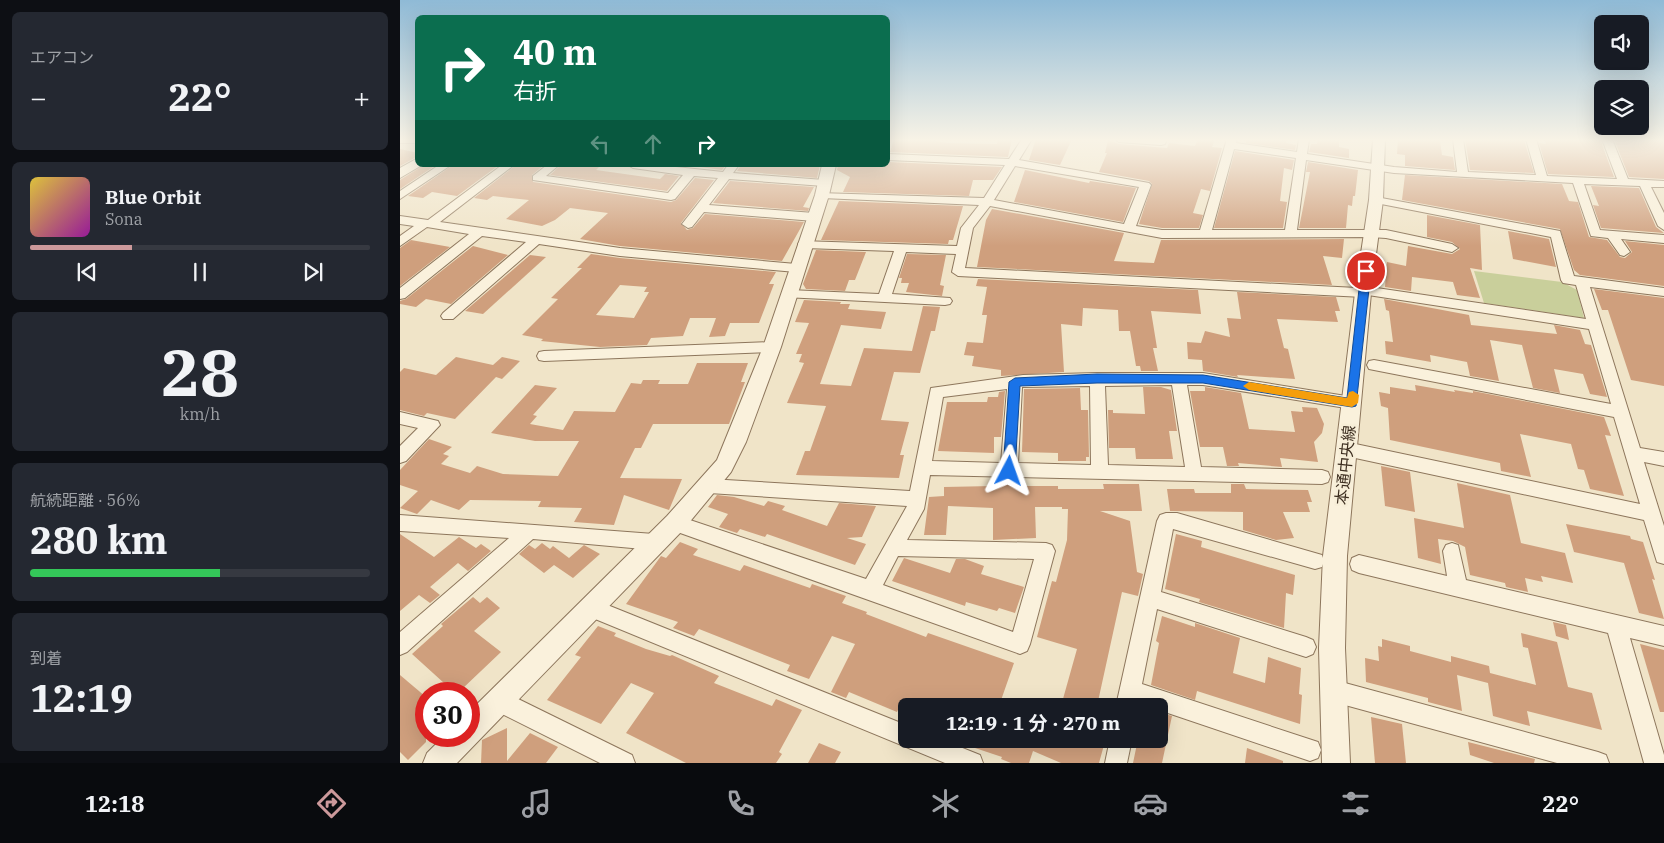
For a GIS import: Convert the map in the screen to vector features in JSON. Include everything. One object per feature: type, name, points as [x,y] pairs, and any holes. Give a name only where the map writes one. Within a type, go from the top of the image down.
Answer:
[{"type":"street","points":[[400,196],[432,175]]},
{"type":"street","points":[[400,242],[496,175]]},
{"type":"street","points":[[541,175],[537,178],[671,197],[690,175]]},
{"type":"street","points":[[710,175],[825,181],[987,202],[1162,234],[1371,233],[1386,234],[1452,248]]},
{"type":"street","points":[[1004,175],[987,202],[967,228],[958,272],[1363,292],[1596,326]]},
{"type":"street","points":[[1085,175],[1145,185],[1129,228]]},
{"type":"street","points":[[1205,233],[1222,175]]},
{"type":"street","points":[[1291,233],[1299,175]]},
{"type":"street","name":"本通中央線","points":[[1336,763],[1332,648],[1335,556],[1363,292],[1378,175]]},
{"type":"street","points":[[1475,175],[1664,184]]},
{"type":"street","points":[[1621,175],[1623,181]]},
{"type":"street","points":[[688,224],[726,176]]},
{"type":"street","points":[[1577,179],[1595,232],[1664,239]]},
{"type":"street","points":[[457,748],[498,700],[675,523],[709,486],[724,466],[736,442],[772,347],[825,181]]},
{"type":"street","points":[[1644,183],[1664,226]]},
{"type":"street","points":[[1376,200],[1556,234],[1568,280],[1664,292]]},
{"type":"street","points":[[700,208],[814,217]]},
{"type":"street","points":[[400,220],[620,252],[796,268]]},
{"type":"street","points":[[400,295],[480,231]]},
{"type":"street","points":[[1612,234],[1624,252]]},
{"type":"street","points":[[448,316],[536,240]]},
{"type":"street","points":[[804,244],[963,250]]},
{"type":"street","points":[[884,298],[901,248]]},
{"type":"street","points":[[1582,282],[1664,556]]},
{"type":"street","points":[[788,294],[945,301]]},
{"type":"street","points":[[544,356],[772,347]]},
{"type":"street","points":[[1374,365],[1621,412]]},
{"type":"street","points":[[870,590],[915,509],[936,392],[1015,382],[1097,379],[1203,379],[1352,403]]},
{"type":"street","points":[[1097,379],[1100,472]]},
{"type":"street","points":[[1179,379],[1194,474]]},
{"type":"street","points":[[1009,471],[1015,382]]},
{"type":"street","points":[[400,418],[432,426],[400,456]]},
{"type":"street","points":[[1346,450],[1652,514]]},
{"type":"street","points":[[1634,454],[1664,459]]},
{"type":"street","points":[[922,468],[1322,477]]},
{"type":"street","points":[[709,486],[918,499]]},
{"type":"street","points":[[1129,698],[1166,521],[1177,521],[1314,561]]},
{"type":"street","points":[[400,523],[530,531],[654,542]]},
{"type":"street","points":[[675,523],[1020,644],[1046,551],[893,548]]},
{"type":"street","points":[[400,645],[530,531]]},
{"type":"street","points":[[1452,551],[1458,586]]},
{"type":"street","points":[[1359,564],[1664,636]]},
{"type":"street","points":[[1150,598],[1306,647]]},
{"type":"street","points":[[590,607],[898,733]]},
{"type":"street","points":[[1616,624],[1655,763]]},
{"type":"street","points":[[1334,690],[1598,763]]},
{"type":"street","points":[[498,700],[624,763]]},
{"type":"street","points":[[1168,709],[1310,750]]},
{"type":"street","points":[[935,748],[972,763]]},
{"type":"street","points":[[1116,763],[1118,748]]},
{"type":"green space","points":[[1474,271],[1562,282],[1577,290],[1584,318],[1484,303]]},
{"type":"building","points":[[409,175],[422,175],[400,189],[400,180]]},
{"type":"building","points":[[439,175],[486,175],[457,196],[432,192],[423,198],[408,196]]},
{"type":"building","points":[[504,175],[532,175],[533,182],[671,202],[676,200],[695,178],[714,180],[681,223],[687,230],[693,228],[705,214],[804,222],[782,261],[620,246],[580,239],[608,213],[570,208],[555,220],[542,226],[506,219],[529,200],[493,196],[487,200],[474,198]]},
{"type":"building","points":[[550,175],[629,175],[660,179],[664,175],[679,176],[667,191]]},
{"type":"building","points":[[778,175],[818,175],[817,178]]},
{"type":"building","points":[[846,175],[997,175],[993,180],[973,180],[969,196],[843,192],[850,177]]},
{"type":"building","points":[[1023,175],[1048,175],[1089,183],[1090,181],[1136,188],[1123,222],[1014,202]]},
{"type":"building","points":[[1113,175],[1215,175],[1210,191],[1201,189],[1193,213],[1203,215],[1199,228],[1162,228],[1139,224],[1152,184],[1149,181]]},
{"type":"building","points":[[1229,175],[1283,175],[1280,201],[1287,202],[1283,228],[1214,228]]},
{"type":"building","points":[[1309,175],[1357,175],[1352,206],[1348,205],[1346,228],[1299,228]]},
{"type":"building","points":[[1405,175],[1562,184],[1569,201],[1578,202],[1589,237],[1607,240],[1620,257],[1625,258],[1632,252],[1625,241],[1664,245],[1664,286],[1580,275],[1574,270],[1560,229],[1402,200]]},
{"type":"building","points":[[1561,175],[1613,175],[1614,177]]},
{"type":"building","points":[[1628,175],[1664,175],[1664,179],[1629,177]]},
{"type":"building","points":[[730,181],[814,187],[803,207],[809,208],[808,211],[713,203]]},
{"type":"building","points":[[1591,186],[1639,188],[1656,227],[1664,233],[1601,228],[1593,205],[1599,206]]},
{"type":"building","points":[[839,201],[963,206],[953,240],[949,240],[948,244],[821,240]]},
{"type":"building","points":[[992,209],[1124,233],[1114,261],[1154,263],[1161,240],[1344,239],[1342,258],[1323,256],[1332,285],[977,267],[986,220]]},
{"type":"building","points":[[1427,215],[1480,225],[1482,270],[1470,268],[1480,298],[1457,295],[1453,282],[1412,277],[1411,291],[1385,287],[1387,262],[1406,266],[1408,246],[1452,254],[1460,249],[1452,242],[1427,237]]},
{"type":"building","points":[[1508,231],[1549,239],[1556,267],[1513,259]]},
{"type":"building","points":[[411,240],[450,247],[400,286],[400,248]]},
{"type":"building","points":[[473,246],[508,255],[451,304],[426,299],[416,307],[400,304],[400,301],[406,299]]},
{"type":"building","points":[[816,250],[866,252],[855,280],[849,280],[845,291],[806,289],[803,284]]},
{"type":"building","points":[[591,254],[776,272],[769,284],[774,284],[759,323],[730,323],[725,336],[709,337],[716,318],[690,318],[683,336],[651,338],[647,345],[600,347],[541,341],[543,339],[522,335],[558,299],[551,298],[582,268],[577,268]],"holes":[[[620,285],[647,287],[644,292],[649,292],[634,318],[596,315]]]},
{"type":"building","points":[[907,254],[946,255],[940,285],[944,286],[942,296],[906,292],[909,283],[901,283],[902,278],[899,278]]},
{"type":"building","points":[[530,255],[546,257],[483,314],[465,311]]},
{"type":"building","points":[[978,279],[1198,290],[1201,314],[1151,311],[1157,348],[1153,348],[1158,371],[1141,371],[1140,366],[1136,366],[1130,331],[1119,331],[1118,310],[1083,308],[1082,326],[1061,324],[1064,372],[1001,376],[1001,370],[972,366],[974,356],[964,355],[967,342],[983,343],[987,315],[982,315],[987,287],[976,286]]},
{"type":"building","points":[[1594,289],[1664,298],[1664,386],[1631,380],[1608,310],[1602,310]]},
{"type":"building","points":[[1237,292],[1336,297],[1340,311],[1335,311],[1338,322],[1277,319],[1284,348],[1288,349],[1295,379],[1237,375],[1238,377],[1203,371],[1202,360],[1188,359],[1187,342],[1201,343],[1205,331],[1230,337],[1227,318],[1241,319]]},
{"type":"building","points":[[1384,299],[1469,315],[1471,325],[1557,334],[1554,325],[1580,330],[1585,344],[1591,345],[1607,397],[1590,394],[1583,374],[1554,369],[1560,393],[1533,388],[1522,345],[1490,340],[1499,381],[1470,376],[1467,362],[1430,355],[1431,362],[1386,354],[1385,341],[1393,342],[1389,311],[1386,310]]},
{"type":"building","points":[[804,300],[841,302],[840,304],[850,304],[848,309],[886,312],[881,329],[841,325],[820,384],[851,386],[864,348],[912,351],[923,306],[940,307],[935,331],[931,331],[920,373],[894,372],[881,420],[909,422],[900,455],[904,455],[899,478],[796,475],[805,451],[810,451],[826,406],[787,403],[804,363],[799,362],[802,354],[796,354],[809,323],[795,322]]},
{"type":"building","points":[[456,357],[493,365],[502,357],[520,361],[502,379],[496,377],[455,419],[427,413],[424,416],[400,410],[400,372],[404,368],[436,375]]},
{"type":"building","points":[[697,363],[748,363],[741,382],[745,382],[729,424],[653,424],[641,448],[635,448],[620,478],[682,479],[669,510],[624,495],[614,525],[574,522],[582,508],[538,507],[541,501],[470,500],[459,510],[431,500],[417,514],[400,508],[418,491],[400,485],[400,470],[429,439],[452,447],[443,454],[449,456],[441,464],[470,473],[477,466],[503,474],[558,476],[579,441],[535,441],[491,433],[535,385],[557,388],[533,415],[537,416],[530,424],[563,430],[574,411],[615,412],[631,383],[641,384],[643,380],[660,380],[658,384],[688,384]]},
{"type":"building","points":[[1415,385],[1455,392],[1454,390],[1473,393],[1473,391],[1604,417],[1611,436],[1605,435],[1624,496],[1590,489],[1584,470],[1578,469],[1571,444],[1520,434],[1531,477],[1501,471],[1500,463],[1390,440],[1388,408],[1381,406],[1379,392],[1390,394],[1390,387],[1416,391]]},
{"type":"building","points":[[1143,387],[1161,387],[1171,390],[1177,431],[1169,431],[1173,459],[1136,459],[1135,448],[1109,448],[1108,410],[1113,410],[1113,413],[1145,414]]},
{"type":"building","points":[[1205,387],[1241,393],[1249,429],[1295,432],[1291,411],[1303,412],[1302,407],[1317,408],[1324,424],[1322,433],[1314,442],[1318,462],[1280,458],[1282,467],[1238,463],[1239,466],[1227,466],[1223,447],[1200,447],[1190,391],[1205,391]]},
{"type":"building","points":[[1080,388],[1081,410],[1088,410],[1089,457],[1086,457],[1086,461],[1058,461],[1058,453],[1022,452],[1024,389]]},
{"type":"building","points":[[1005,391],[1001,437],[994,437],[994,453],[938,451],[947,402],[987,402],[988,397],[998,397],[999,392]]},
{"type":"building","points":[[1381,466],[1410,472],[1415,512],[1385,506]]},
{"type":"building","points":[[993,480],[1016,480],[1016,486],[1058,486],[1058,489],[1104,489],[1103,484],[1139,484],[1142,511],[1100,511],[1130,521],[1137,572],[1143,574],[1138,596],[1122,592],[1099,698],[1063,698],[1077,649],[1037,637],[1052,581],[1056,582],[1067,540],[1068,509],[1062,509],[1062,507],[1035,507],[1036,538],[993,540],[993,508],[948,506],[946,535],[924,535],[929,497],[944,496],[944,487],[993,486]]},
{"type":"building","points":[[1457,483],[1510,495],[1521,543],[1565,553],[1573,583],[1541,576],[1543,582],[1525,578],[1528,592],[1506,587],[1505,583],[1470,575],[1465,547],[1453,541],[1438,539],[1441,564],[1418,558],[1414,518],[1464,528]]},
{"type":"building","points":[[1231,484],[1244,484],[1246,489],[1308,490],[1312,502],[1307,502],[1310,512],[1283,512],[1294,538],[1276,540],[1243,530],[1243,512],[1170,511],[1167,489],[1194,489],[1195,493],[1231,493]]},
{"type":"building","points":[[717,495],[734,497],[764,506],[768,501],[785,506],[782,510],[827,526],[839,503],[876,506],[862,537],[847,538],[866,544],[855,565],[767,534],[765,537],[740,529],[737,533],[719,527],[728,514],[708,507]]},
{"type":"building","points":[[1566,524],[1630,536],[1631,539],[1643,542],[1655,580],[1652,579],[1664,619],[1639,613],[1624,563],[1574,552]]},
{"type":"building","points":[[400,534],[434,557],[459,537],[476,548],[481,544],[491,551],[468,571],[458,563],[430,587],[440,595],[430,603],[419,595],[400,611]]},
{"type":"building","points":[[1176,534],[1202,541],[1201,547],[1295,575],[1293,595],[1286,593],[1284,628],[1199,602],[1200,599],[1165,589]]},
{"type":"building","points":[[680,542],[698,549],[693,555],[740,571],[744,565],[810,588],[812,584],[846,596],[842,603],[867,612],[866,614],[926,637],[928,633],[1014,663],[1002,698],[898,698],[897,712],[849,692],[846,698],[831,692],[855,644],[832,636],[809,679],[787,671],[790,665],[699,629],[694,636],[673,628],[678,622],[626,604],[661,556],[666,558]]},
{"type":"building","points":[[542,543],[550,549],[553,546],[569,558],[584,545],[600,554],[573,578],[554,565],[544,573],[519,554],[529,545],[535,549]]},
{"type":"building","points":[[904,558],[950,573],[956,559],[965,559],[984,566],[981,574],[1024,587],[1015,613],[999,608],[997,611],[966,602],[965,606],[892,581]]},
{"type":"building","points":[[473,597],[480,603],[487,597],[500,608],[474,631],[501,652],[469,682],[443,682],[412,654],[443,626],[441,624]]},
{"type":"building","points":[[1162,616],[1195,627],[1195,623],[1240,638],[1233,673],[1265,683],[1268,657],[1301,668],[1299,694],[1302,695],[1300,724],[1197,691],[1195,700],[1151,685],[1159,643],[1156,641]]},
{"type":"building","points":[[1553,622],[1566,625],[1569,640],[1556,636]]},
{"type":"building","points":[[598,626],[616,633],[614,636],[646,649],[672,655],[719,676],[714,683],[772,706],[776,699],[802,710],[779,752],[782,754],[776,763],[686,763],[626,733],[654,693],[631,683],[601,724],[547,700],[581,657],[575,655]]},
{"type":"building","points":[[1521,633],[1557,642],[1568,687],[1592,693],[1602,730],[1527,711],[1530,726],[1493,716],[1488,683],[1457,675],[1462,711],[1428,702],[1428,698],[1366,682],[1365,658],[1379,661],[1378,646],[1382,647],[1382,639],[1410,646],[1410,651],[1451,662],[1451,656],[1489,666],[1490,673],[1536,685],[1528,648],[1523,647]]},
{"type":"building","points":[[1640,644],[1664,650],[1664,712],[1660,712]]},
{"type":"building","points":[[400,675],[415,688],[415,747],[421,747],[408,760],[400,752]]},
{"type":"building","points":[[1168,715],[1172,716],[1168,735]]},
{"type":"building","points":[[1371,717],[1402,724],[1406,763],[1375,763]]},
{"type":"building","points":[[507,728],[507,761],[530,733],[558,747],[546,763],[481,763],[482,740]]},
{"type":"building","points":[[1468,742],[1535,759],[1534,763],[1494,763],[1470,755]]},
{"type":"building","points":[[819,743],[841,752],[835,763],[808,763]]},
{"type":"building","points":[[975,748],[1103,748],[1099,763],[1061,763],[1033,751],[1029,763],[1011,763],[1001,759],[1002,757]]},
{"type":"building","points":[[1136,748],[1165,748],[1162,763],[1133,763]]},
{"type":"building","points":[[1247,748],[1283,761],[1283,763],[1245,763]]},
{"type":"slow traffic","points":[[1249,386],[1352,403],[1353,395]]},
{"type":"route","points":[[1009,471],[1015,382],[1097,379],[1203,379],[1352,403],[1366,271]]}]
